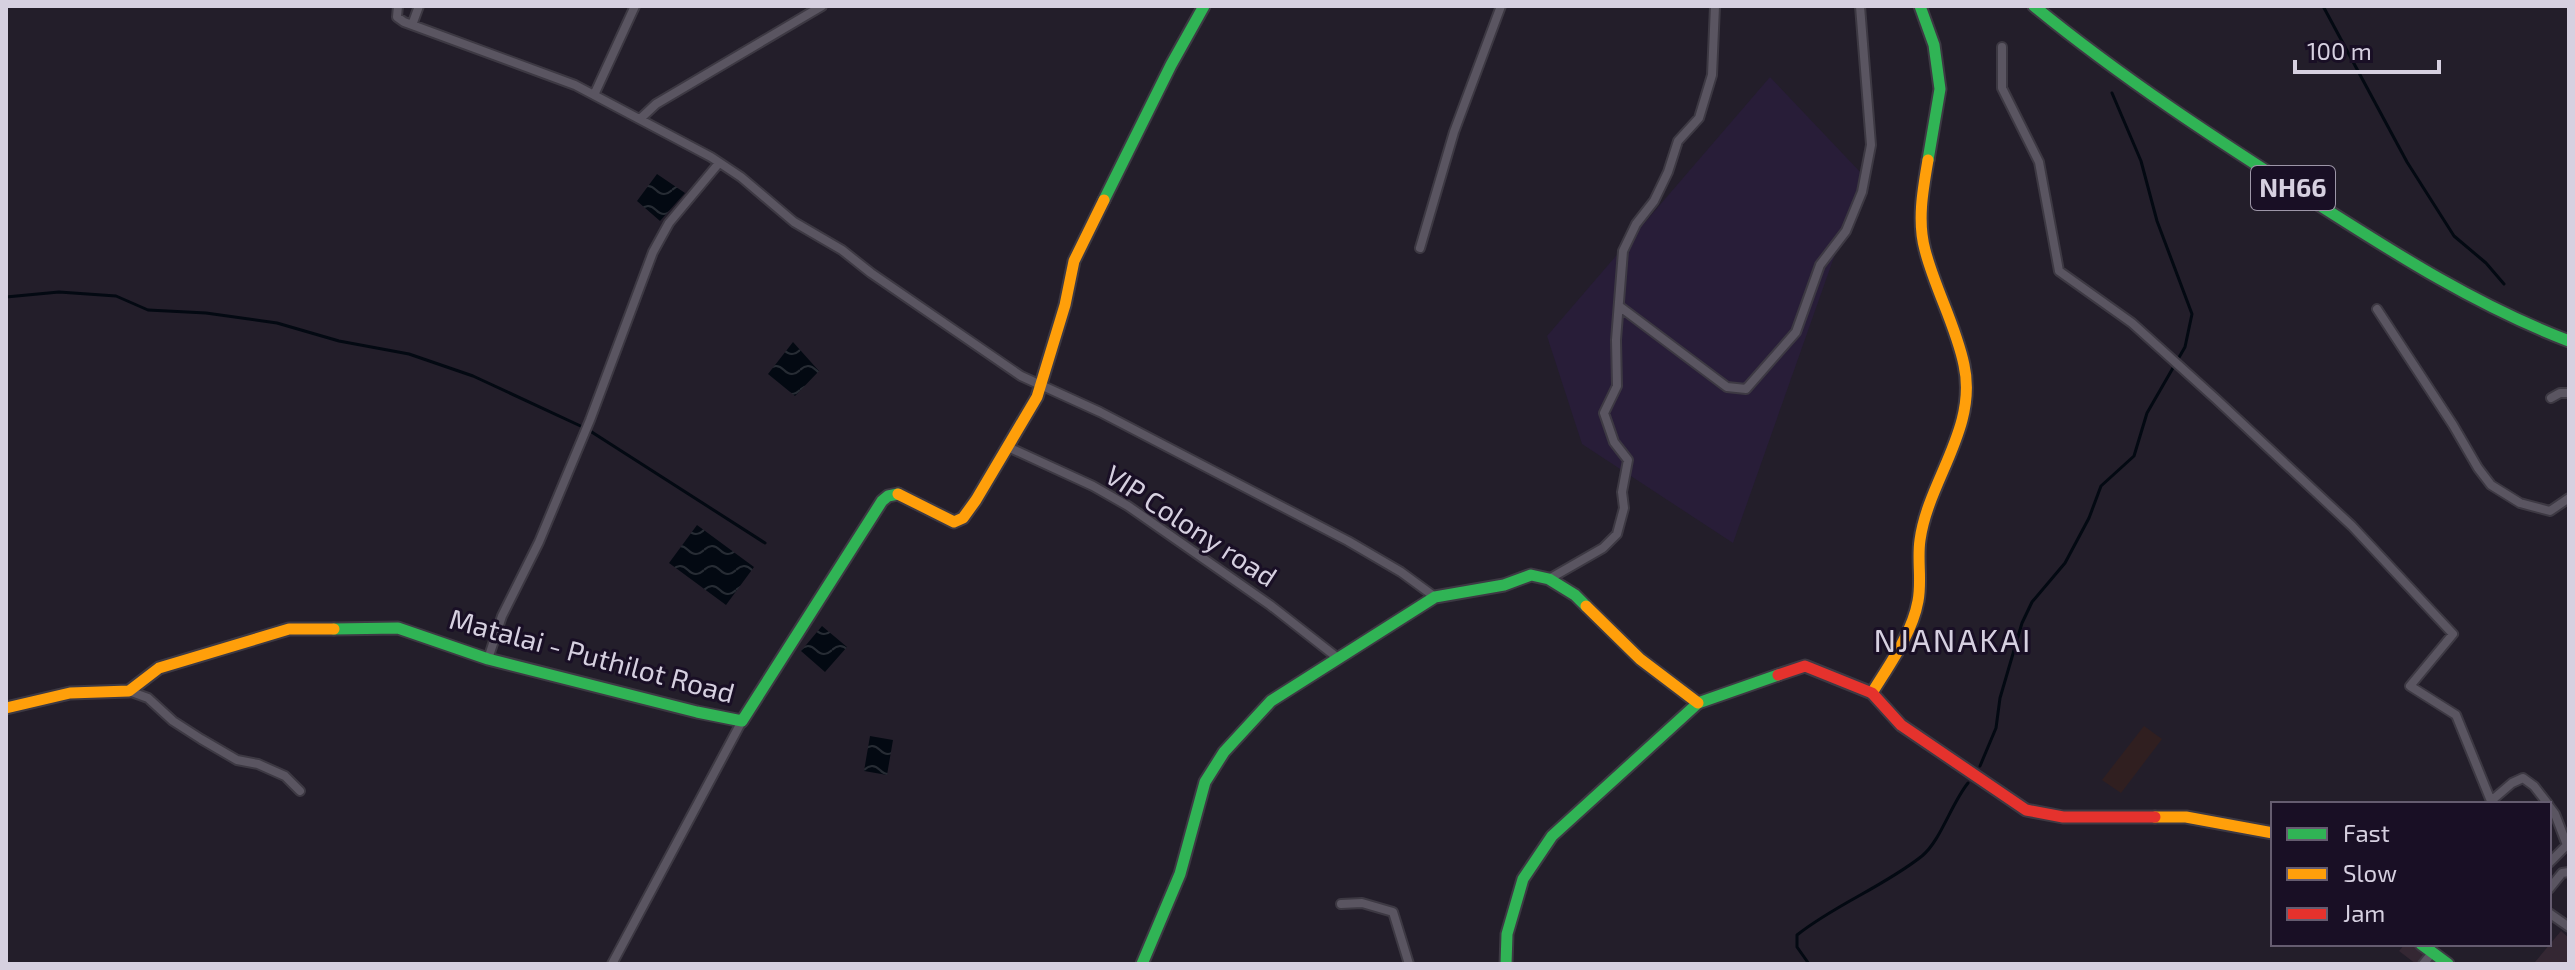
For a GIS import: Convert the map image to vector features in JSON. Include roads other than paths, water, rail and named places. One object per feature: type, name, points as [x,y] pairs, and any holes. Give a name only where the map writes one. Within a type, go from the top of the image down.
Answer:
[{"type":"main road","name":"Matalai - Puthilot Road","points":[[129,691],[159,668],[289,629],[398,628],[488,659],[742,721],[882,501],[897,494],[954,522],[963,518],[1042,386],[1074,261],[1171,65],[1204,6]]},
{"type":"main road","points":[[1872,693],[1903,642],[1918,601],[1920,539],[1933,496],[1958,435],[1966,403],[1965,367],[1924,248],[1921,200],[1940,89],[1934,45],[1920,6]]},
{"type":"main road","name":"NH66","points":[[2034,6],[2161,104],[2425,273],[2512,319],[2569,341]]},
{"type":"main road","points":[[1142,964],[1180,874],[1205,782],[1224,752],[1271,701],[1435,597],[1504,585],[1531,575],[1549,579],[1575,595],[1640,659],[1698,703]]},
{"type":"main road","points":[[1506,964],[1507,934],[1523,879],[1552,836],[1698,703],[1805,666],[1872,693],[1901,725],[2026,810],[2063,817],[2186,817],[2271,833]]},
{"type":"main road","points":[[6,708],[70,693],[129,691]]},
{"type":"main road","points":[[2423,946],[2448,964]]},
{"type":"street","points":[[398,6],[397,17],[412,25],[575,85],[719,163],[741,177],[794,222],[842,250],[905,298],[1021,376],[1100,412],[1348,541],[1401,572],[1435,597]]},
{"type":"street","points":[[412,25],[419,6]]},
{"type":"street","points":[[594,95],[635,6]]},
{"type":"street","points":[[640,119],[656,104],[822,6]]},
{"type":"street","points":[[1420,248],[1454,132],[1501,6]]},
{"type":"street","points":[[1549,579],[1603,548],[1617,534],[1624,508],[1622,492],[1628,460],[1614,442],[1604,413],[1617,386],[1616,340],[1623,251],[1636,224],[1654,201],[1678,141],[1699,118],[1712,75],[1715,6]]},
{"type":"street","points":[[1619,306],[1727,387],[1746,389],[1796,332],[1820,265],[1846,231],[1862,192],[1871,145],[1860,6]]},
{"type":"street","points":[[2002,47],[2002,88],[2039,162],[2059,271],[2132,323],[2216,399],[2352,526],[2453,634],[2410,686],[2456,715],[2491,801],[2523,778],[2534,786],[2546,802]]},
{"type":"street","points":[[488,659],[502,616],[539,542],[576,454],[653,252],[669,223],[719,163]]},
{"type":"street","points":[[2377,309],[2491,485],[2520,503],[2550,511],[2569,498]]},
{"type":"street","points":[[2551,398],[2560,393],[2569,393]]},
{"type":"street","name":"VIP Colony road","points":[[1008,447],[1093,486],[1128,506],[1270,605],[1339,659]]},
{"type":"street","points":[[129,691],[148,698],[173,721],[237,760],[258,764],[285,776],[300,791]]},
{"type":"street","points":[[612,964],[742,721]]},
{"type":"street","points":[[2551,809],[2567,845],[2551,861]]},
{"type":"street","points":[[2551,887],[2562,873],[2569,872]]},
{"type":"street","points":[[1341,904],[1362,903],[1393,912],[1409,964]]},
{"type":"street","points":[[2551,914],[2569,927]]},
{"type":"street","points":[[2423,964],[2432,953]]},
{"type":"water","points":[[657,174],[685,193],[660,221],[637,201]]},
{"type":"water","points":[[793,342],[819,371],[795,396],[768,374]]},
{"type":"water","points":[[697,525],[754,567],[726,605],[669,563]]},
{"type":"water","points":[[822,626],[847,647],[825,672],[801,651]]},
{"type":"water","points":[[870,736],[893,740],[887,775],[864,771]]},
{"type":"waterway","points":[[2323,6],[2407,162],[2454,236],[2486,263],[2504,284]]},
{"type":"waterway","points":[[1980,766],[1996,728],[2000,698],[2022,623],[2032,602],[2065,563],[2089,518],[2101,486],[2134,456],[2147,413],[2185,347],[2192,314],[2157,221],[2141,161],[2112,93]]},
{"type":"waterway","points":[[6,297],[59,292],[116,296],[148,310],[206,313],[277,323],[339,341],[409,354],[473,376],[587,429],[765,543]]},
{"type":"waterway","points":[[1809,964],[1797,947],[1797,935],[1922,856],[1935,841],[1968,783]]},
{"type":"district","name":"NJANAKAI","points":[[1953,641]]}]
